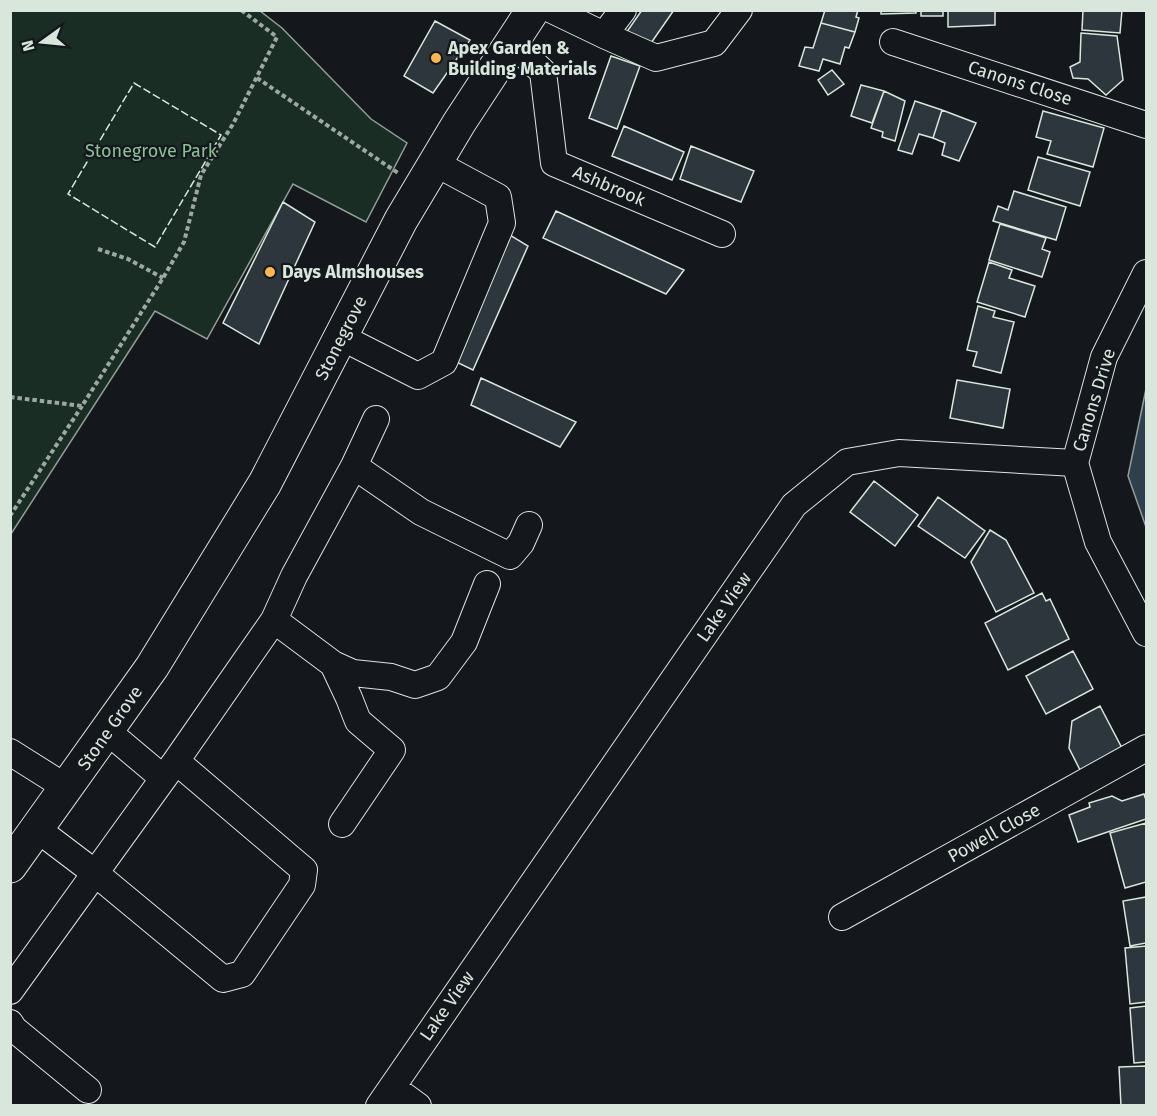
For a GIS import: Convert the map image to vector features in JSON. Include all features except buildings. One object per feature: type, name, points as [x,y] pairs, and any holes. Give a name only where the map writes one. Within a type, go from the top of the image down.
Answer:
[{"type":"main road","name":"Stonegrove","points":[[152,668],[265,483],[401,220],[533,10]]},
{"type":"main road","name":"Stone Grove","points":[[67,789],[152,668]]},
{"type":"main road","points":[[10,866],[67,789]]},
{"type":"street","points":[[552,10],[604,36],[656,58],[714,43],[739,10]]},
{"type":"street","points":[[604,36],[624,10]]},
{"type":"street","name":"Canons Close","points":[[893,42],[1146,125]]},
{"type":"street","name":"Ashbrook","points":[[512,43],[543,72],[554,163],[722,234]]},
{"type":"street","points":[[341,337],[418,376],[444,362],[502,223],[498,197],[428,175]]},
{"type":"street","name":"Canons Drive","points":[[1075,463],[1104,357],[1146,273]]},
{"type":"street","points":[[10,991],[170,770],[274,621],[294,576],[354,466],[376,419]]},
{"type":"street","name":"Lake View","points":[[386,1096],[794,505],[847,462],[898,453],[1075,463]]},
{"type":"street","points":[[1075,463],[1098,542],[1146,633]]},
{"type":"street","points":[[354,466],[421,513],[510,556],[521,543],[529,525]]},
{"type":"street","points":[[274,621],[333,664],[353,673],[391,677],[415,685],[438,677],[464,642],[487,584]]},
{"type":"street","points":[[333,664],[358,721],[392,750],[342,824]]},
{"type":"street","points":[[37,829],[95,873],[223,979],[242,974],[302,885],[304,870],[170,770],[107,731]]},
{"type":"street","name":"Powell Close","points":[[842,917],[1146,748]]},
{"type":"street","points":[[10,752],[67,789]]},
{"type":"street","points":[[10,1023],[14,1029],[88,1090]]},
{"type":"street","points":[[386,1096],[418,1106]]},
{"type":"path","points":[[10,516],[82,406],[184,242],[201,175],[233,124],[278,37],[241,10]]},
{"type":"path","points":[[256,78],[428,175]]},
{"type":"path","points":[[98,249],[128,259],[163,278]]},
{"type":"path","points":[[10,397],[82,406]]},
{"type":"green space","name":"Stonegrove Park","points":[[11,11],[260,11],[282,28],[371,119],[407,143],[366,222],[293,184],[207,339],[155,311],[11,534]]},
{"type":"water","points":[[1146,389],[1146,527],[1128,476]]},
{"type":"fence","points":[[134,83],[221,135],[155,247],[68,194],[134,83]]},
{"type":"place","name":"Apex Garden & Building Materials","points":[[436,58]]},
{"type":"place","name":"Days Almshouses","points":[[270,272]]}]
